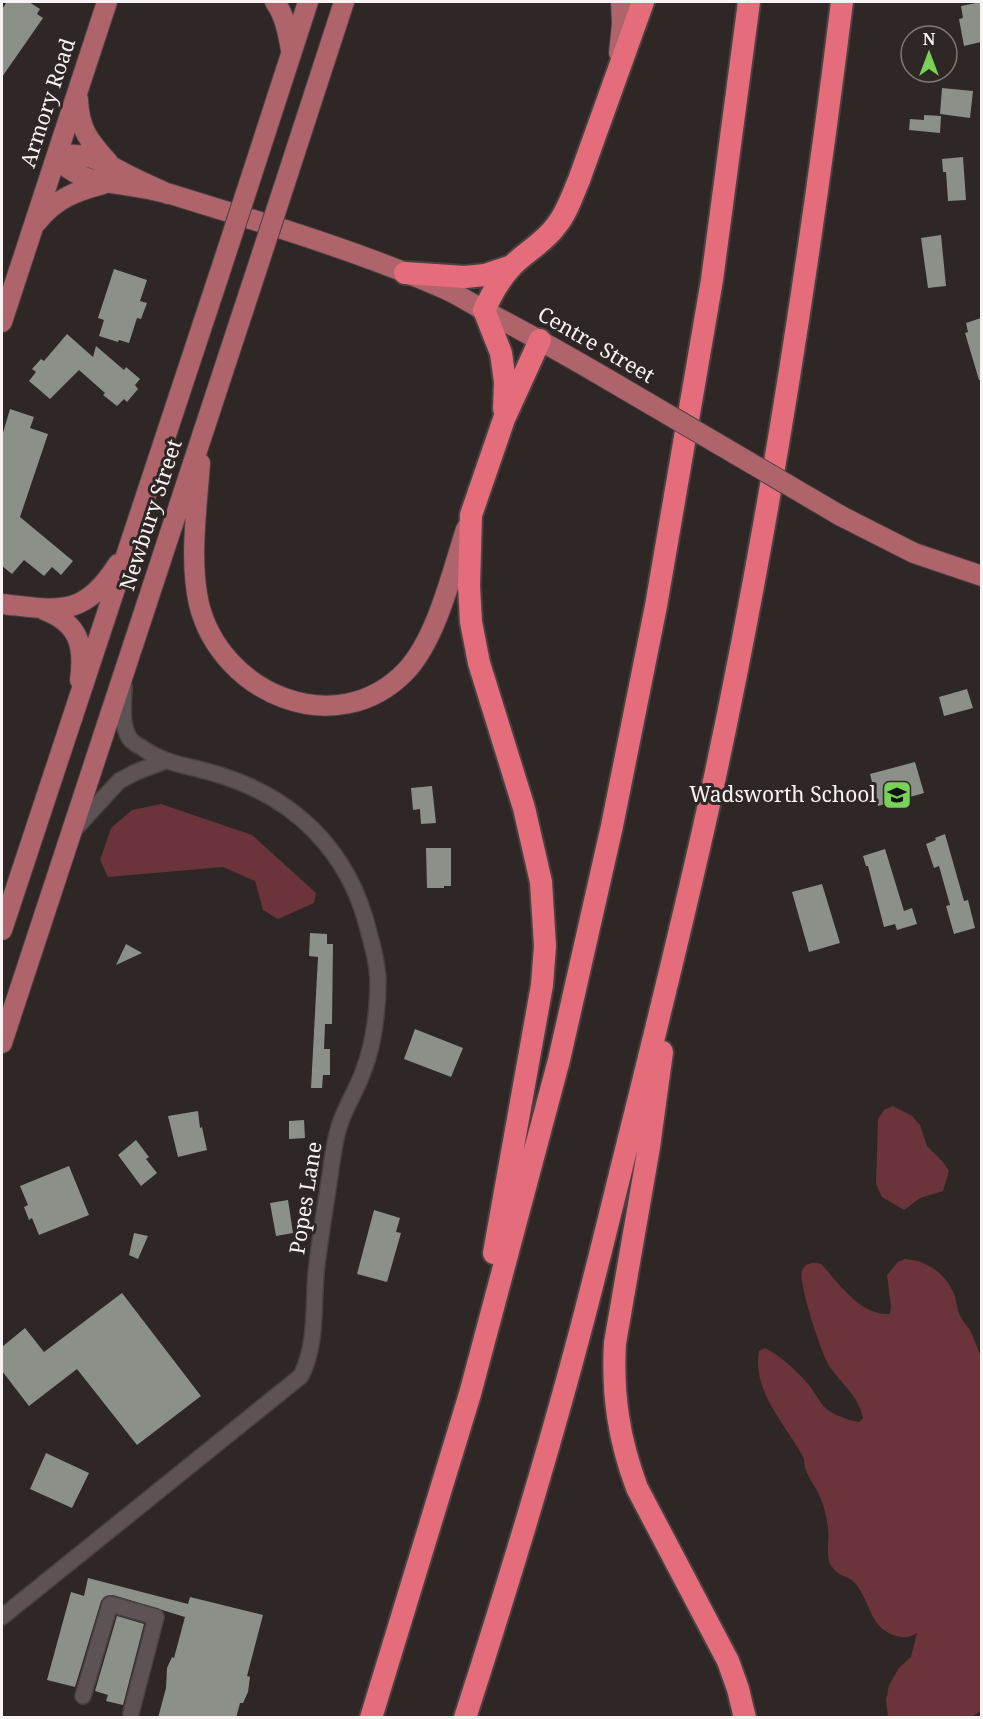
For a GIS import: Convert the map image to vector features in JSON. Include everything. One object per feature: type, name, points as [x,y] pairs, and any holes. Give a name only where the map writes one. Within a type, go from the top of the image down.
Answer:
[{"type":"highway","points":[[504,419],[505,382],[501,353],[484,310],[494,289],[512,266],[544,240],[557,226],[564,213],[579,180],[643,2]]},
{"type":"highway","points":[[371,1718],[470,1394],[559,1060],[612,826],[657,606],[712,280],[749,2]]},
{"type":"highway","points":[[465,1718],[578,1338],[671,968],[712,793],[787,392],[842,2]]},
{"type":"highway","points":[[405,273],[465,277],[485,275],[512,266]]},
{"type":"highway","points":[[470,1394],[542,985],[545,946],[541,882],[534,845],[479,663],[471,622],[469,586],[471,515],[504,419],[540,340]]},
{"type":"highway","points":[[671,968],[660,1077],[615,1343],[613,1375],[615,1405],[626,1460],[637,1488],[728,1661],[745,1718]]},
{"type":"main road","name":"Armory Road","points":[[2,322],[107,2]]},
{"type":"main road","points":[[275,2],[281,10],[287,27],[292,52]]},
{"type":"main road","name":"Newbury Street","points":[[2,930],[308,2]]},
{"type":"main road","name":"Newbury Street","points":[[2,1042],[344,2]]},
{"type":"main road","points":[[335,31],[356,2]]},
{"type":"main road","points":[[617,71],[622,24],[621,2]]},
{"type":"main road","points":[[77,90],[82,127],[91,143],[108,162]]},
{"type":"main road","name":"Centre Street","points":[[56,157],[76,154],[108,162],[126,174],[168,194]]},
{"type":"main road","name":"Centre Street","points":[[56,157],[70,172],[105,183],[140,187],[168,194],[327,245],[447,290],[540,340],[841,516],[914,553],[981,576]]},
{"type":"main road","points":[[32,229],[46,210],[60,199],[105,183]]},
{"type":"main road","points":[[202,436],[195,549],[195,576],[199,604],[208,628],[219,647],[236,667],[250,681],[281,698],[315,705],[354,702],[375,696],[406,670],[420,653],[432,629],[471,515]]},
{"type":"main road","points":[[3,604],[61,609],[86,599],[98,590],[129,546]]},
{"type":"main road","points":[[39,608],[60,616],[68,622],[79,640],[80,675],[75,712]]},
{"type":"street","name":"Popes Lane","points":[[2,1617],[301,1376],[310,1356],[317,1263],[340,1123],[364,1071],[377,1002],[378,976],[363,908],[351,878],[335,855],[303,820],[285,806],[240,782],[165,761],[131,741],[125,728],[123,710],[125,671]]},
{"type":"street","points":[[71,833],[119,781],[165,761]]},
{"type":"street","points":[[83,1696],[110,1604],[156,1617],[131,1713]]},
{"type":"shaded area","points":[[161,804],[252,835],[316,893],[314,903],[278,919],[263,910],[255,881],[223,867],[108,877],[100,860],[111,828],[132,810]]},
{"type":"shaded area","points":[[893,1106],[912,1116],[920,1125],[927,1146],[949,1171],[943,1191],[920,1198],[904,1210],[882,1197],[876,1184],[878,1119],[884,1110]]},
{"type":"shaded area","points":[[905,1259],[919,1262],[943,1276],[954,1293],[960,1315],[970,1330],[981,1356],[982,1710],[973,1716],[888,1717],[886,1700],[889,1685],[899,1668],[911,1657],[917,1633],[909,1637],[899,1637],[880,1627],[855,1583],[835,1571],[830,1564],[828,1524],[821,1501],[806,1472],[803,1457],[771,1406],[760,1379],[758,1366],[759,1351],[765,1348],[783,1359],[798,1373],[828,1410],[843,1418],[859,1422],[863,1418],[857,1402],[828,1364],[820,1346],[803,1289],[802,1271],[810,1263],[821,1264],[860,1304],[869,1310],[890,1314],[887,1275],[898,1262]]},
{"type":"building","points":[[7,2],[29,2],[40,9],[37,14],[43,18],[2,77],[2,9]]},
{"type":"building","points":[[981,2],[981,42],[964,46],[959,19],[963,18],[961,6]]},
{"type":"building","points":[[942,88],[973,91],[970,118],[940,114]]},
{"type":"building","points":[[924,115],[941,116],[940,133],[909,130],[910,119],[924,120]]},
{"type":"building","points":[[963,157],[966,200],[948,201],[946,172],[943,172],[942,159]]},
{"type":"building","points":[[941,235],[946,286],[928,288],[921,238]]},
{"type":"building","points":[[114,269],[147,280],[140,301],[147,303],[141,319],[137,318],[129,343],[99,336],[104,320],[98,318]]},
{"type":"building","points":[[981,318],[981,380],[979,380],[965,333],[968,332],[966,323]]},
{"type":"building","points":[[67,334],[93,357],[96,346],[124,370],[126,367],[140,379],[135,385],[138,389],[127,402],[124,399],[117,406],[79,370],[50,399],[29,381],[36,372],[32,369],[41,359],[44,361]]},
{"type":"building","points":[[10,409],[34,417],[30,428],[48,434],[20,517],[73,561],[61,575],[52,567],[44,576],[24,560],[12,574],[2,566],[2,436]]},
{"type":"building","points":[[967,689],[973,708],[944,716],[939,697]]},
{"type":"building","points":[[915,762],[924,793],[878,806],[870,774]]},
{"type":"building","points":[[432,786],[436,823],[421,824],[420,809],[413,810],[411,788]]},
{"type":"building","points":[[945,834],[964,901],[968,900],[975,928],[954,934],[946,906],[950,905],[939,866],[934,868],[926,844]]},
{"type":"building","points":[[426,848],[451,848],[451,886],[427,888]]},
{"type":"building","points":[[885,849],[904,911],[912,908],[917,924],[897,930],[895,924],[884,927],[868,866],[863,856]]},
{"type":"building","points":[[822,884],[840,943],[809,952],[792,892]]},
{"type":"building","points":[[310,933],[327,934],[327,944],[333,944],[332,1024],[325,1024],[324,1049],[330,1049],[330,1075],[323,1075],[322,1088],[311,1088],[318,957],[309,956]]},
{"type":"building","points":[[126,944],[142,953],[116,965]]},
{"type":"building","points":[[415,1029],[463,1048],[451,1077],[404,1059]]},
{"type":"building","points":[[198,1111],[200,1128],[202,1127],[207,1150],[178,1157],[168,1116]]},
{"type":"building","points":[[304,1120],[305,1138],[289,1139],[289,1121]]},
{"type":"building","points":[[136,1140],[149,1157],[146,1159],[157,1173],[141,1186],[118,1155]]},
{"type":"building","points":[[69,1166],[89,1215],[39,1235],[32,1218],[29,1220],[24,1207],[28,1205],[20,1186]]},
{"type":"building","points":[[288,1200],[293,1233],[276,1236],[270,1203]]},
{"type":"building","points":[[374,1210],[400,1218],[396,1232],[401,1233],[387,1282],[357,1274]]},
{"type":"building","points":[[134,1233],[148,1236],[138,1259],[129,1255]]},
{"type":"building","points":[[122,1293],[201,1396],[137,1445],[77,1369],[29,1406],[2,1371],[2,1347],[25,1328],[44,1352]]},
{"type":"building","points":[[46,1453],[89,1473],[72,1508],[30,1489]]},
{"type":"building","points":[[88,1578],[188,1604],[190,1597],[263,1615],[247,1676],[250,1677],[248,1692],[243,1703],[240,1703],[236,1718],[158,1718],[166,1688],[167,1668],[172,1657],[174,1658],[185,1617],[113,1595],[104,1597],[101,1601],[75,1687],[47,1680],[71,1592],[84,1596]]},
{"type":"building","points":[[117,1616],[144,1624],[123,1705],[106,1701],[108,1695],[95,1691]]},
{"type":"place","name":"Wadsworth School","points":[[897,795]]}]
